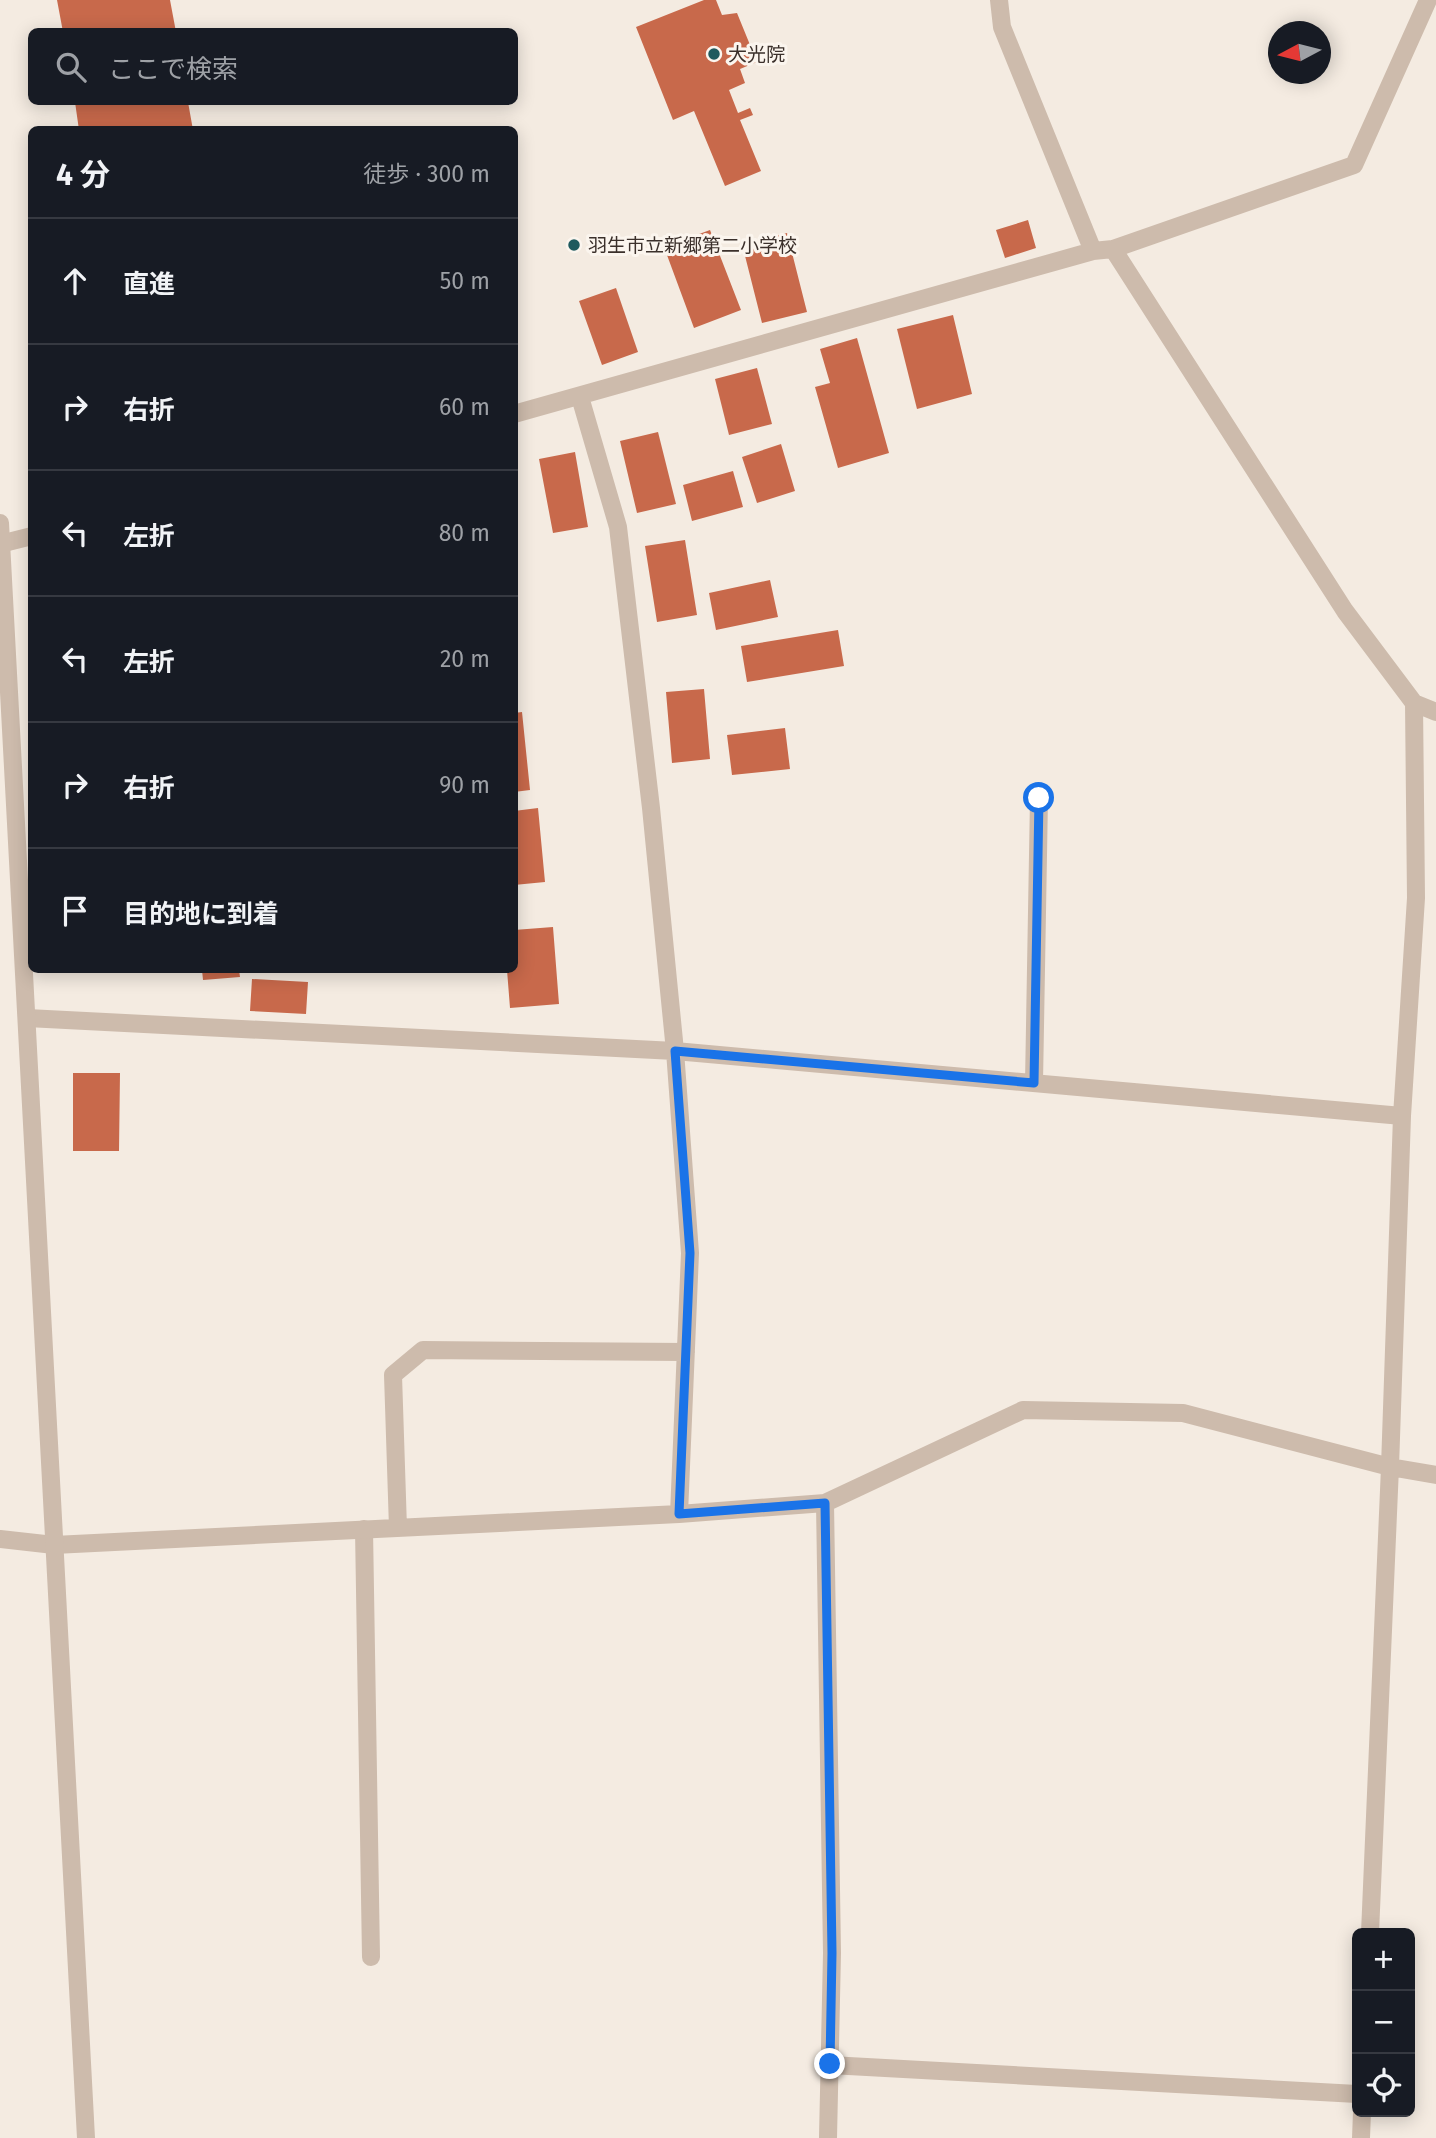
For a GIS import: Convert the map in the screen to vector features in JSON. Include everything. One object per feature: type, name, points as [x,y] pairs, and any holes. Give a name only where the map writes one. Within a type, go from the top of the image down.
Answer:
[{"type":"street","points":[[999,0],[1002,27],[1093,251]]},
{"type":"street","points":[[518,413],[1093,251],[1113,249],[1354,165],[1428,0]]},
{"type":"street","points":[[1113,249],[1345,611],[1414,703],[1436,712]]},
{"type":"street","points":[[580,397],[618,527],[675,1051],[690,1253],[679,1514]]},
{"type":"street","points":[[0,523],[86,2138]]},
{"type":"street","points":[[0,544],[28,537]]},
{"type":"street","points":[[1370,1928],[1402,1116],[1416,898],[1414,703]]},
{"type":"street","points":[[1034,1083],[1039,798]]},
{"type":"street","points":[[27,1018],[675,1051],[1402,1116]]},
{"type":"street","points":[[398,1528],[393,1375],[422,1350],[686,1352]]},
{"type":"street","points":[[0,1539],[54,1545],[679,1514],[825,1503],[1023,1409],[1183,1413],[1390,1467],[1436,1475]]},
{"type":"street","points":[[825,1503],[832,1953],[828,2138]]},
{"type":"street","points":[[364,1529],[371,1957]]},
{"type":"street","points":[[830,2064],[1352,2094]]},
{"type":"street","points":[[1361,2138],[1362,2117]]},
{"type":"building","points":[[57,0],[170,0],[175,28],[62,28]]},
{"type":"building","points":[[704,0],[716,0],[722,15],[737,13],[757,62],[740,69],[745,83],[729,90],[738,113],[750,108],[753,115],[740,120],[761,171],[725,186],[694,111],[673,120],[636,27]]},
{"type":"building","points":[[75,105],[189,105],[192,126],[78,126]]},
{"type":"building","points":[[1028,220],[1036,248],[1005,258],[996,230]]},
{"type":"building","points":[[710,230],[741,310],[694,328],[664,247]]},
{"type":"building","points":[[787,233],[807,312],[762,323],[742,244]]},
{"type":"building","points":[[616,288],[638,352],[602,365],[579,301]]},
{"type":"building","points":[[953,315],[972,394],[917,409],[897,329]]},
{"type":"building","points":[[857,338],[889,453],[838,468],[815,387],[830,383],[820,349]]},
{"type":"building","points":[[757,368],[772,424],[729,435],[715,379]]},
{"type":"building","points":[[658,432],[676,504],[637,513],[620,441]]},
{"type":"building","points":[[781,444],[795,491],[757,503],[742,457]]},
{"type":"building","points":[[575,452],[588,527],[553,533],[539,459]]},
{"type":"building","points":[[733,471],[743,507],[692,521],[683,485]]},
{"type":"building","points":[[685,540],[697,615],[657,622],[645,546]]},
{"type":"building","points":[[770,580],[778,617],[716,630],[709,593]]},
{"type":"building","points":[[838,630],[844,666],[747,682],[741,646]]},
{"type":"building","points":[[704,689],[710,759],[672,763],[666,692]]},
{"type":"building","points":[[518,712],[522,712],[530,790],[518,792]]},
{"type":"building","points":[[785,728],[790,769],[732,775],[727,735]]},
{"type":"building","points":[[538,808],[545,882],[518,885],[518,810]]},
{"type":"building","points":[[553,927],[559,1004],[510,1008],[507,973],[518,973],[518,930]]},
{"type":"building","points":[[202,973],[239,973],[240,977],[203,980]]},
{"type":"building","points":[[252,979],[308,982],[306,1014],[250,1011]]},
{"type":"building","points":[[73,1073],[120,1073],[119,1151],[73,1151]]},
{"type":"place","name":"大光院","points":[[714,54]]},
{"type":"place","name":"羽生市立新郷第二小学校","points":[[574,245]]},
{"type":"route","points":[[830,2064],[832,1953],[825,1503],[679,1514],[690,1253],[675,1051],[1034,1083],[1039,798]]}]
